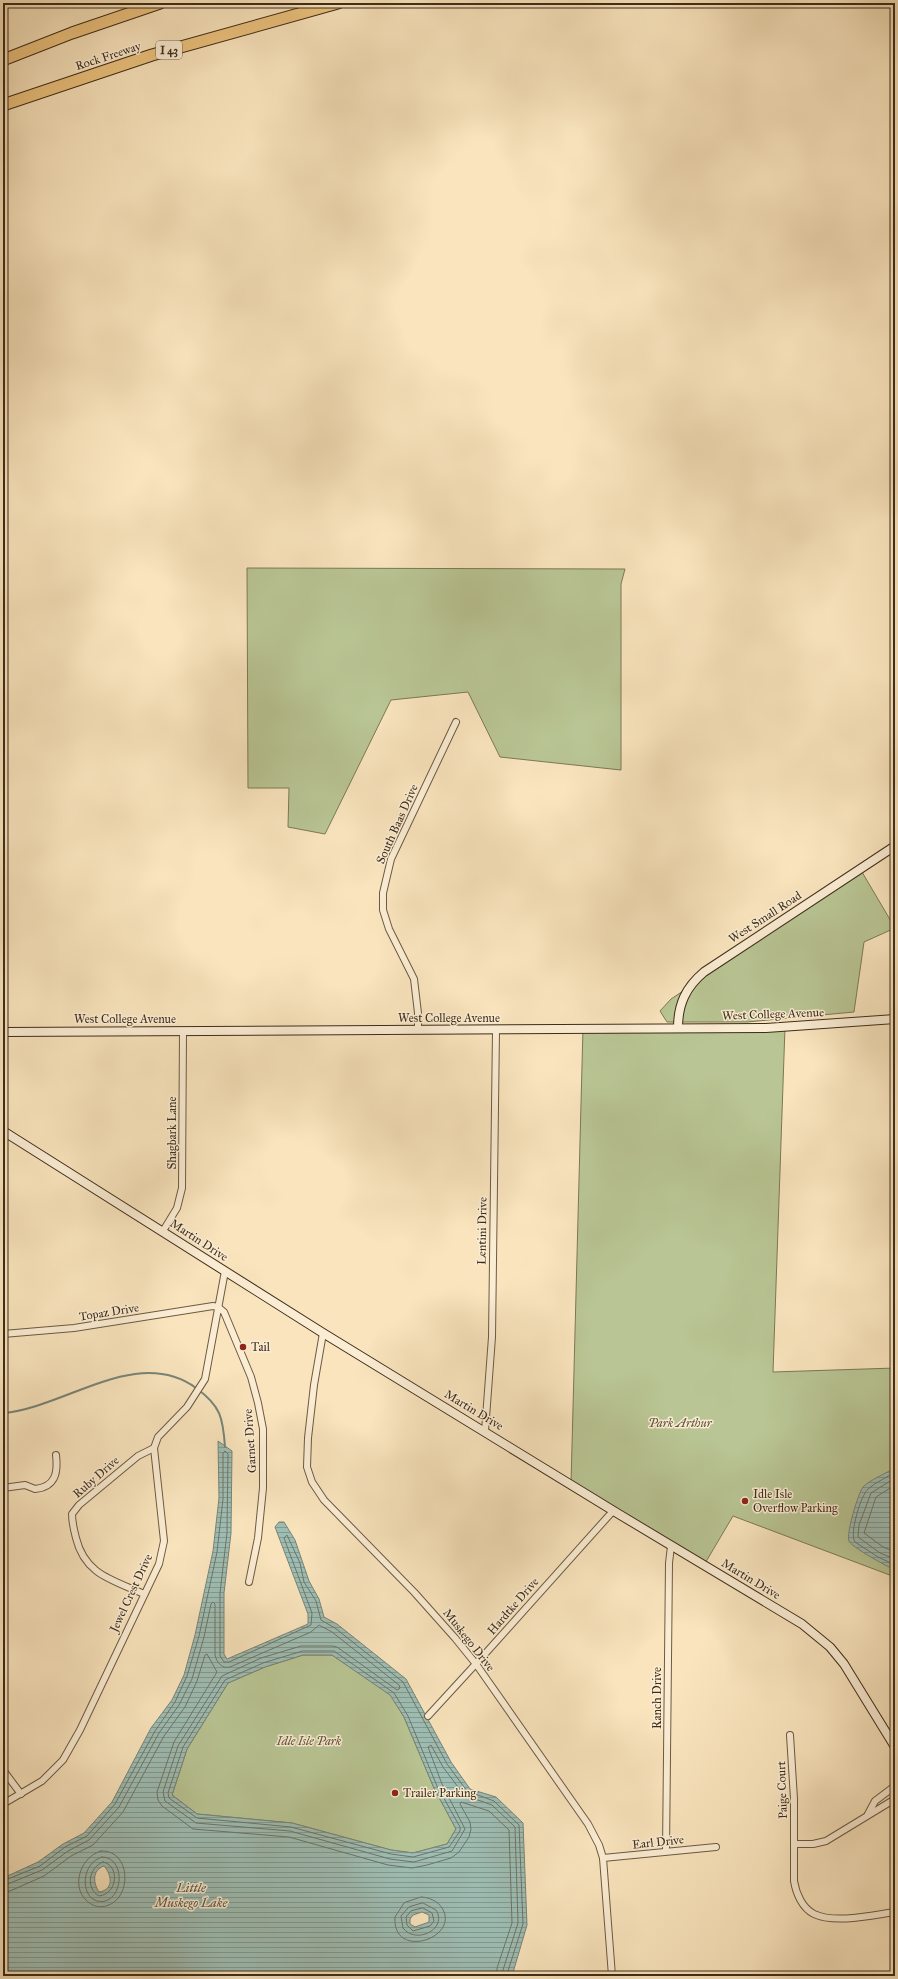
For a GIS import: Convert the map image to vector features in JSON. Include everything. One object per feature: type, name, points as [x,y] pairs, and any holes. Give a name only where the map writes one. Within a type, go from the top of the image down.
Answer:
[{"type":"highway","points":[[3,60],[72,33],[160,3]]},
{"type":"highway","name":"Rock Freeway","points":[[3,105],[152,55],[338,3]]},
{"type":"street","name":"South Baas Drive","points":[[418,1030],[418,1013],[414,979],[389,928],[383,910],[383,893],[386,876],[394,852],[456,722]]},
{"type":"street","name":"West Small Road","points":[[678,1028],[681,1000],[694,980],[895,846]]},
{"type":"street","name":"West College Avenue","points":[[3,1032],[791,1027],[895,1019]]},
{"type":"street","name":"Lentini Drive","points":[[485,1431],[492,1337],[496,1030]]},
{"type":"street","name":"Shagbark Lane","points":[[163,1231],[177,1208],[182,1188],[183,1031]]},
{"type":"street","name":"Martin Drive","points":[[3,1131],[323,1333],[671,1546],[745,1589],[817,1635],[844,1664],[895,1747]]},
{"type":"street","points":[[154,1448],[162,1432],[196,1395],[205,1379],[225,1271]]},
{"type":"street","name":"Topaz Drive","points":[[3,1334],[74,1328],[213,1306],[218,1307]]},
{"type":"street","name":"Garnet Drive","points":[[218,1307],[228,1318],[251,1377],[261,1417],[264,1458],[263,1488],[254,1564],[250,1582]]},
{"type":"street","name":"Muskego Drive","points":[[323,1333],[314,1385],[308,1438],[307,1467],[312,1482],[324,1500],[429,1608],[476,1664],[596,1837],[603,1858],[612,1976]]},
{"type":"street","name":"Ruby Drive","points":[[144,1594],[91,1568],[79,1550],[72,1514],[80,1505],[143,1452],[154,1448]]},
{"type":"street","name":"Jewel Crest Drive","points":[[3,1804],[42,1781],[55,1770],[72,1746],[158,1564],[164,1541],[154,1448]]},
{"type":"street","points":[[3,1488],[25,1485],[35,1490],[45,1486],[53,1480],[58,1472],[56,1455]]},
{"type":"street","name":"Hardtke Drive","points":[[428,1716],[613,1510]]},
{"type":"street","name":"Ranch Drive","points":[[666,1851],[669,1563],[671,1546]]},
{"type":"street","name":"Paige Court","points":[[790,1735],[794,1799],[794,1881],[796,1893],[804,1906],[814,1914],[828,1918],[846,1918],[895,1912]]},
{"type":"street","points":[[3,1770],[21,1794]]},
{"type":"street","points":[[868,1814],[875,1801],[895,1786]]},
{"type":"street","points":[[795,1844],[813,1844],[826,1841],[868,1814],[877,1811],[895,1799]]},
{"type":"street","name":"Earl Drive","points":[[603,1858],[630,1857],[666,1851],[716,1847]]},
{"type":"green space","points":[[247,568],[625,569],[621,584],[621,770],[500,757],[468,692],[391,700],[325,834],[288,827],[289,788],[248,788]]},
{"type":"green space","points":[[862,872],[895,928],[864,942],[854,1012],[747,1022],[667,1022],[660,1011],[671,999]]},
{"type":"green space","name":"Park Arthur","points":[[785,1027],[773,1372],[895,1368],[895,1577],[733,1516],[704,1565],[571,1484],[583,1028]]},
{"type":"green space","name":"Idle Isle Park","points":[[303,1655],[332,1655],[391,1695],[404,1717],[434,1788],[456,1829],[447,1844],[413,1853],[391,1850],[292,1823],[197,1814],[172,1795],[187,1749],[228,1683],[265,1667]]},
{"type":"water","name":"Little Muskego Lake","points":[[218,1441],[232,1451],[231,1533],[224,1593],[224,1654],[227,1659],[308,1624],[308,1614],[275,1527],[279,1522],[284,1522],[295,1540],[309,1581],[319,1599],[324,1617],[337,1624],[406,1679],[451,1762],[470,1789],[496,1797],[523,1823],[527,1925],[512,1976],[3,1976],[3,1878],[38,1862],[63,1844],[84,1833],[112,1802],[151,1728],[172,1700],[184,1675],[195,1635],[213,1551],[219,1498]],"holes":[[[303,1655],[332,1655],[390,1695],[404,1717],[434,1788],[456,1829],[447,1844],[413,1853],[391,1850],[292,1823],[197,1814],[172,1795],[187,1749],[228,1683],[265,1667]],[[104,1866],[107,1870],[110,1882],[104,1891],[99,1892],[95,1877],[97,1870]],[[422,1912],[429,1915],[429,1922],[415,1927],[410,1924],[410,1919],[413,1915]]]},
{"type":"water","points":[[895,1468],[894,1569],[862,1552],[851,1544],[849,1541],[849,1530],[858,1497],[863,1487],[873,1479]]},
{"type":"waterway","points":[[3,1413],[27,1409],[101,1382],[125,1376],[150,1373],[173,1377],[196,1388],[211,1401],[216,1407],[222,1420],[225,1447]]},
{"type":"place","name":"Tail","points":[[243,1347]]},
{"type":"place","name":"Idle Isle Overflow Parking","points":[[745,1501]]},
{"type":"place","name":"Trailer Parking","points":[[395,1793]]}]
